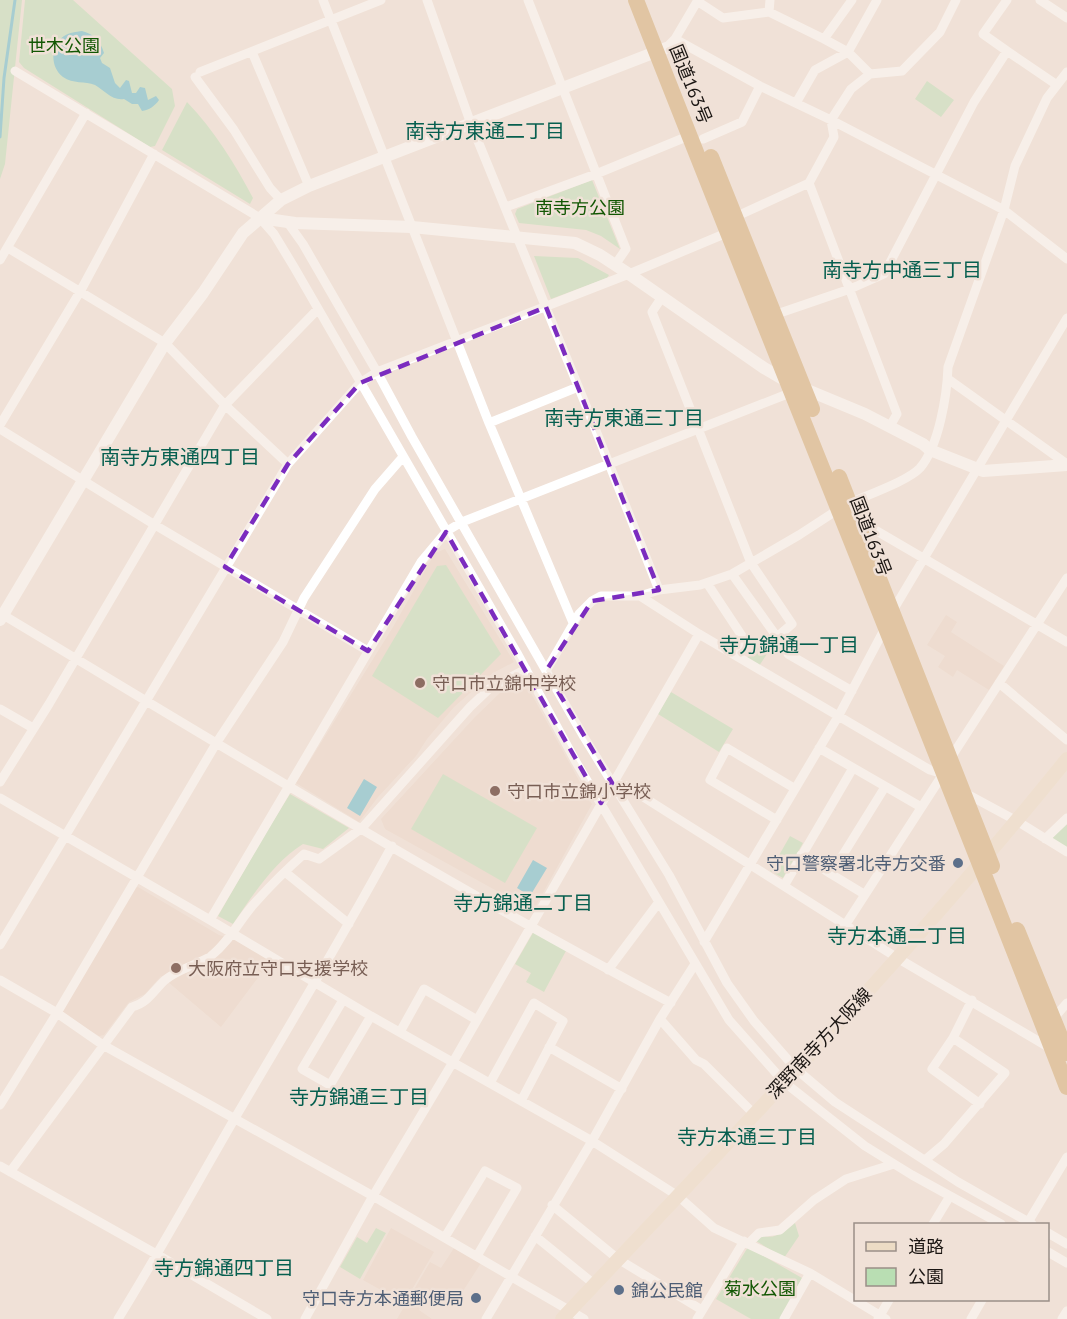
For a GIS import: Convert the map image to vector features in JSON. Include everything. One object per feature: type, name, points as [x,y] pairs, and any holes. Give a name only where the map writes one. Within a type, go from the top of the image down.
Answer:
[{"type":"highway","name":"国道163号","points":[[636,0],[666,46]]},
{"type":"highway","name":"国道163号","points":[[649,0],[728,233],[844,506],[885,628],[946,766],[1062,1053]]},
{"type":"highway","name":"国道163号","points":[[697,137],[735,217],[774,315],[795,387]]},
{"type":"highway","name":"国道163号","points":[[844,506],[856,519],[893,612],[946,766],[963,792],[983,859],[1054,1018],[1067,1087]]},
{"type":"main road","name":"深野南寺方大阪線","points":[[566,1315],[784,1082],[846,1012],[898,959],[1017,821],[1067,759]]},
{"type":"street","points":[[323,0],[383,158],[489,423],[574,625]]},
{"type":"street","points":[[281,200],[270,188],[197,75],[381,0]]},
{"type":"street","points":[[427,0],[471,124],[659,590]]},
{"type":"street","points":[[528,0],[626,249],[615,265]]},
{"type":"street","points":[[671,1004],[287,787],[217,742],[144,702],[75,658],[1,616],[165,343],[203,293],[243,233],[281,200],[309,186],[666,46],[698,0],[723,18],[769,12],[848,52],[870,74]]},
{"type":"street","points":[[769,12],[770,0]]},
{"type":"street","points":[[824,39],[852,0]]},
{"type":"street","points":[[796,103],[815,70],[848,52],[877,0]]},
{"type":"street","points":[[0,945],[288,464],[360,383],[378,372],[728,233],[735,217],[809,183],[834,137],[831,120],[851,88],[870,74],[902,71],[940,32],[956,0]]},
{"type":"street","points":[[1007,0],[983,34],[1057,85]]},
{"type":"street","points":[[1040,0],[1067,18]]},
{"type":"street","points":[[666,46],[796,103],[1004,210],[1067,259]]},
{"type":"street","points":[[774,315],[850,289],[884,274],[974,102],[1008,51]]},
{"type":"street","points":[[252,52],[309,186]]},
{"type":"street","points":[[15,71],[260,218],[274,234],[402,458],[447,531],[601,803],[729,1020],[784,1082],[865,1146],[999,1223]]},
{"type":"street","points":[[546,671],[579,614],[592,601],[601,596],[640,596],[659,590],[707,583],[732,574],[844,506],[904,478],[919,468],[937,434],[948,379],[948,367],[1004,210],[1015,166],[1047,98],[1067,72]]},
{"type":"street","points":[[506,207],[742,122],[760,86]]},
{"type":"street","points":[[0,260],[86,113]]},
{"type":"street","points":[[0,425],[81,290],[154,154]]},
{"type":"street","points":[[809,183],[897,414],[890,426]]},
{"type":"street","points":[[260,218],[288,223],[412,227],[575,243],[600,255],[795,387],[890,426],[930,450],[978,470],[1067,465]]},
{"type":"street","points":[[288,223],[303,244],[378,372],[546,671],[669,875],[727,983],[754,1021],[796,1069],[835,1102],[1027,1223]]},
{"type":"street","points":[[8,248],[81,290],[165,343],[225,405],[288,464]]},
{"type":"street","points":[[662,297],[651,312],[697,429],[751,564],[792,624],[777,637]]},
{"type":"street","points":[[0,782],[225,405],[318,309]]},
{"type":"street","points":[[704,942],[839,715],[893,612],[1067,318]]},
{"type":"street","points":[[948,379],[1067,465]]},
{"type":"street","points":[[489,423],[579,387]]},
{"type":"street","points":[[210,920],[421,562],[447,531],[462,522],[520,498],[697,429],[795,387]]},
{"type":"street","points":[[0,429],[155,525],[368,651]]},
{"type":"street","points":[[0,1105],[138,878],[217,742],[283,642],[297,609],[375,489],[402,458]]},
{"type":"street","points":[[856,519],[1067,642]]},
{"type":"street","points":[[732,574],[788,649],[788,654],[852,691]]},
{"type":"street","points":[[846,924],[1067,578]]},
{"type":"street","points":[[707,583],[744,639],[735,654]]},
{"type":"street","points":[[640,596],[699,634],[930,770],[946,766]]},
{"type":"street","points":[[305,1319],[373,1196],[453,1062],[699,634]]},
{"type":"street","points":[[10,1173],[132,1007],[143,1005],[164,981],[176,972],[210,957],[221,947],[254,904],[304,854],[319,858],[362,828],[470,707],[489,689],[526,669]]},
{"type":"street","points":[[999,682],[1067,740]]},
{"type":"street","points":[[0,709],[33,728]]},
{"type":"street","points":[[777,820],[710,780],[727,748],[794,788]]},
{"type":"street","points":[[819,748],[921,807]]},
{"type":"street","points":[[784,886],[853,768]]},
{"type":"street","points":[[612,783],[626,786],[898,959],[1062,1053]]},
{"type":"street","points":[[831,874],[885,787]]},
{"type":"street","points":[[963,792],[1017,821],[1067,852]]},
{"type":"street","points":[[0,798],[370,1016],[592,1141],[678,1196],[714,1228],[810,1273],[854,1301]]},
{"type":"street","points":[[1045,840],[1067,818]]},
{"type":"street","points":[[118,1319],[158,1255],[234,1119],[350,924],[392,846]]},
{"type":"street","points":[[801,855],[864,894]]},
{"type":"street","points":[[285,872],[350,924]]},
{"type":"street","points":[[608,970],[659,902]]},
{"type":"street","points":[[486,1319],[592,1141],[660,1019],[695,964]]},
{"type":"street","points":[[0,980],[57,1013],[103,1045],[511,1276],[566,1315],[584,1319]]},
{"type":"street","points":[[400,1032],[424,989],[477,1020]]},
{"type":"street","points":[[343,1000],[302,1069],[330,1085],[370,1016]]},
{"type":"street","points":[[972,1000],[953,1038],[932,1069],[980,1104]]},
{"type":"street","points":[[1054,1018],[1067,1003]]},
{"type":"street","points":[[490,1083],[534,1004],[563,1021],[521,1101]]},
{"type":"street","points":[[660,1019],[696,1060],[704,1064],[754,1114]]},
{"type":"street","points":[[925,1160],[944,1144],[1005,1073],[953,1038]]},
{"type":"street","points":[[549,1047],[622,1089]]},
{"type":"street","points":[[1030,1223],[1067,1157]]},
{"type":"street","points":[[552,1205],[618,1259],[700,1315],[747,1242],[759,1233],[780,1230],[814,1200],[846,1179],[894,1164]]},
{"type":"street","points":[[0,1166],[267,1319]]},
{"type":"street","points":[[445,1237],[485,1171],[517,1188],[477,1256]]},
{"type":"street","points":[[934,1223],[950,1196]]},
{"type":"street","points":[[1049,1234],[1067,1244]]},
{"type":"street","points":[[535,1236],[594,1284]]},
{"type":"street","points":[[1049,1253],[1067,1263]]},
{"type":"street","points":[[784,1319],[810,1273]]},
{"type":"street","points":[[854,1301],[881,1318],[888,1301]]},
{"type":"street","points":[[971,1319],[981,1301]]},
{"type":"highlighted area","points":[[546,307],[659,590],[592,601],[546,671],[612,783],[601,803],[446,532],[368,651],[225,567],[288,464],[360,383]]},
{"type":"shaded area","name":"守口市立錦中学校","points":[[445,549],[514,662],[493,673],[454,707],[416,756],[378,797],[359,822],[296,783],[393,627],[435,553]]},
{"type":"shaded area","points":[[946,615],[957,622],[951,632],[1004,666],[989,690],[957,670],[953,677],[938,667],[945,656],[927,645]]},
{"type":"shaded area","name":"守口市立錦小学校","points":[[516,683],[526,684],[592,804],[533,911],[385,829],[381,819],[475,717],[504,689]]},
{"type":"shaded area","name":"大阪府立守口支援学校","points":[[138,887],[219,935],[237,939],[272,959],[221,1027],[161,976],[145,994],[129,1002],[104,1035],[99,1036],[62,1014],[61,1010],[134,888]]},
{"type":"shaded area","points":[[391,1228],[434,1252],[404,1303],[363,1280]]},
{"type":"shaded area","points":[[454,1248],[481,1263],[456,1302],[433,1288],[419,1310],[432,1319],[397,1319],[430,1262],[441,1268]]},
{"type":"green space","points":[[0,0],[22,0],[5,164],[0,179]]},
{"type":"green space","name":"世木公園","points":[[25,0],[73,0],[172,89],[175,106],[155,146],[150,147],[24,68],[19,62]]},
{"type":"green space","points":[[927,81],[954,100],[941,117],[915,99]]},
{"type":"green space","points":[[187,102],[206,124],[231,160],[253,198],[250,204],[162,150]]},
{"type":"green space","name":"南寺方公園","points":[[592,180],[620,249],[601,236],[586,230],[519,223],[515,214],[517,209]]},
{"type":"green space","points":[[534,256],[578,258],[609,275],[607,278],[551,299]]},
{"type":"green space","points":[[446,565],[501,654],[438,718],[372,676],[437,566]]},
{"type":"green space","points":[[761,639],[769,651],[759,666],[747,658]]},
{"type":"green space","points":[[671,692],[733,729],[719,752],[658,714]]},
{"type":"green space","points":[[443,774],[537,828],[505,883],[411,829]]},
{"type":"green space","points":[[290,794],[349,828],[323,849],[303,844],[292,851],[264,880],[233,924],[218,916]]},
{"type":"green space","points":[[1067,822],[1067,848],[1052,839]]},
{"type":"green space","points":[[790,836],[803,843],[783,878],[770,871]]},
{"type":"green space","points":[[534,931],[567,949],[544,992],[526,982],[531,973],[515,964]]},
{"type":"green space","points":[[795,1223],[799,1236],[784,1258],[756,1241],[761,1235],[770,1237],[779,1234]]},
{"type":"green space","points":[[376,1228],[386,1233],[360,1279],[340,1267],[357,1237],[367,1243]]},
{"type":"green space","name":"菊水公園","points":[[748,1247],[802,1278],[780,1319],[751,1319],[716,1299]]},
{"type":"water","points":[[82,31],[99,41],[104,53],[100,58],[102,63],[110,68],[115,83],[120,88],[126,80],[129,81],[132,93],[136,93],[140,87],[145,88],[148,100],[156,96],[159,100],[156,104],[142,111],[138,104],[112,97],[95,85],[75,82],[63,77],[54,62],[56,45],[66,35]]},
{"type":"water","points":[[364,779],[377,787],[360,816],[347,808]]},
{"type":"water","points":[[533,860],[547,868],[530,896],[517,888]]},
{"type":"waterway","points":[[0,137],[4,78],[15,0]]},
{"type":"place","name":"守口市立錦中学校","points":[[420,683]]},
{"type":"place","name":"守口市立錦小学校","points":[[495,791]]},
{"type":"place","name":"守口警察署北寺方交番","points":[[958,863]]},
{"type":"place","name":"大阪府立守口支援学校","points":[[176,968]]},
{"type":"place","name":"錦公民館","points":[[619,1290]]},
{"type":"place","name":"守口寺方本通郵便局","points":[[476,1298]]},
{"type":"district","name":"南寺方東通二丁目","points":[[485,131]]},
{"type":"district","name":"南寺方中通三丁目","points":[[902,270]]},
{"type":"district","name":"南寺方東通三丁目","points":[[624,418]]},
{"type":"district","name":"南寺方東通四丁目","points":[[180,457]]},
{"type":"district","name":"寺方錦通一丁目","points":[[789,645]]},
{"type":"district","name":"寺方錦通二丁目","points":[[523,903]]},
{"type":"district","name":"寺方本通二丁目","points":[[897,936]]},
{"type":"district","name":"寺方錦通三丁目","points":[[359,1097]]},
{"type":"district","name":"寺方本通三丁目","points":[[747,1137]]},
{"type":"district","name":"寺方錦通四丁目","points":[[224,1268]]}]
